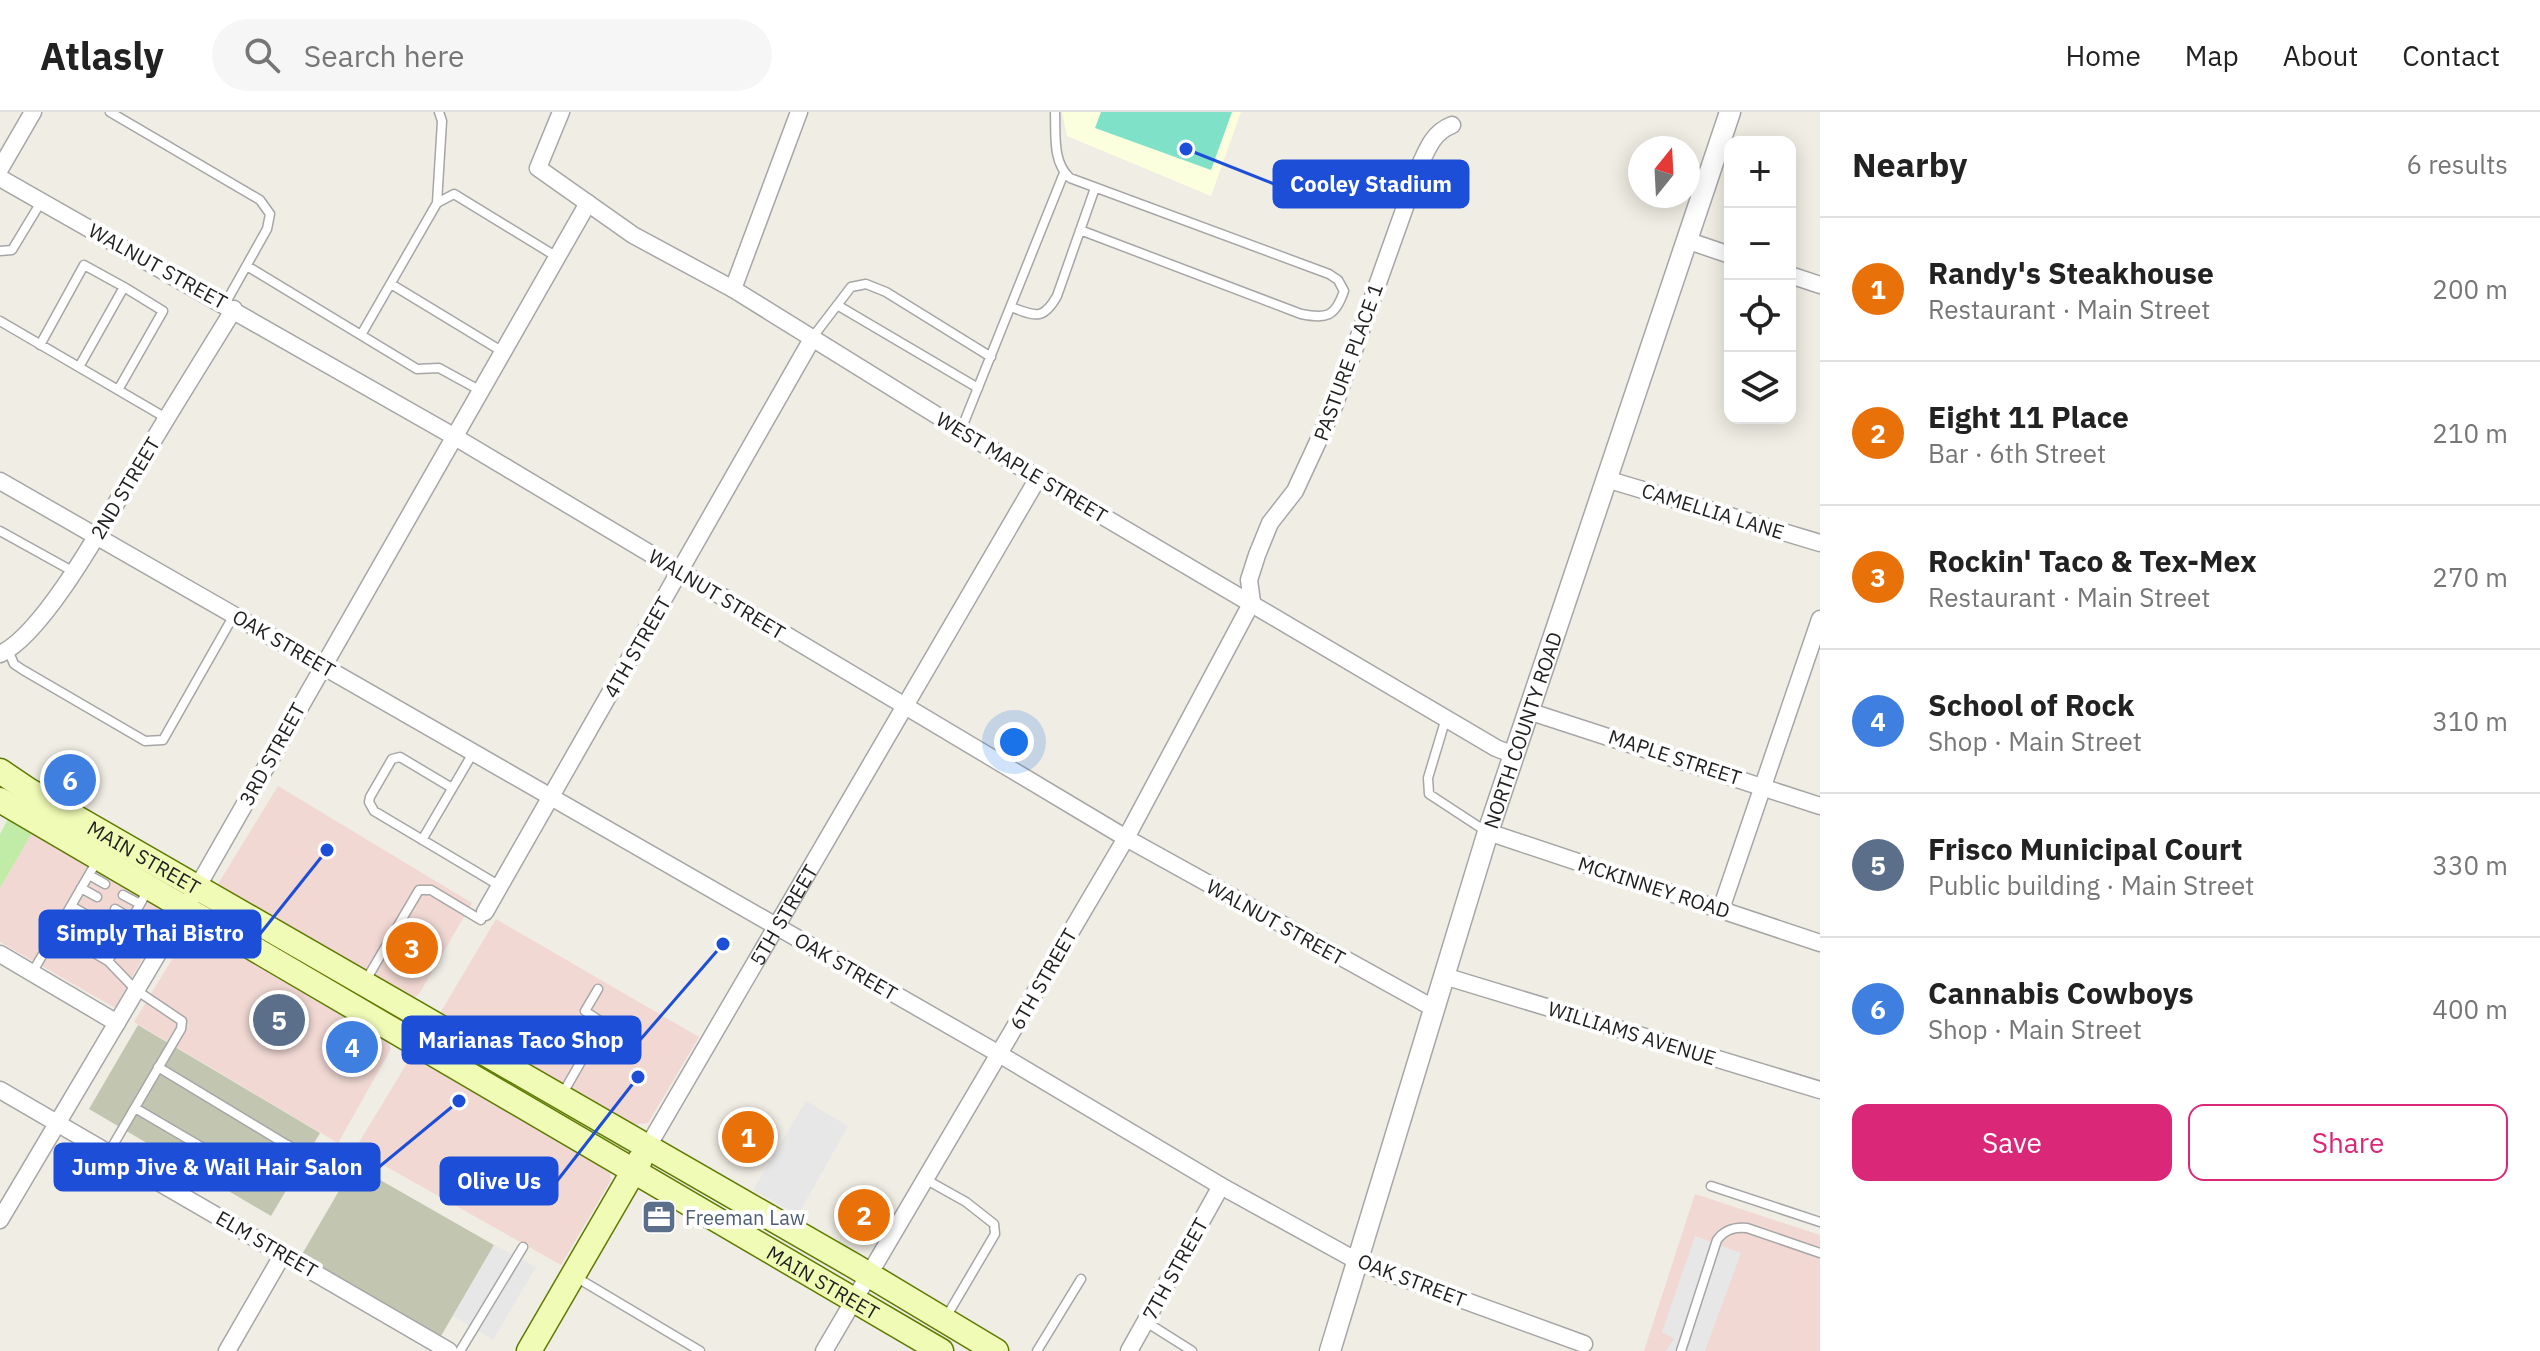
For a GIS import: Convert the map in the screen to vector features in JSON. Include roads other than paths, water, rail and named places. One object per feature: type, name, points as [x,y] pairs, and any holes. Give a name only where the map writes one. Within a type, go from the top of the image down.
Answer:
[{"type":"main road","name":"MAIN STREET","points":[[0,771],[192,896],[633,1172],[941,1351]]},
{"type":"main road","name":"MAIN STREET","points":[[0,800],[94,866],[145,895],[192,896],[365,983],[869,1274],[996,1351]]},
{"type":"main road","name":"5TH STREET","points":[[529,1351],[647,1148]]},
{"type":"street","points":[[0,169],[33,112]]},
{"type":"street","name":"WEST MAPLE STREET","points":[[561,112],[538,168],[633,235],[733,289],[1038,478],[1496,748],[1514,755]]},
{"type":"street","points":[[733,289],[799,112]]},
{"type":"street","name":"NORTH COUNTY ROAD","points":[[1330,1351],[1488,832],[1730,112]]},
{"type":"street","name":"PASTURE PLACE 1","points":[[1252,602],[1249,580],[1257,555],[1270,523],[1295,491],[1333,409],[1420,165],[1435,136],[1441,129],[1452,125]]},
{"type":"street","name":"WALNUT STREET","points":[[0,178],[230,306],[455,437],[1126,838],[1435,1009]]},
{"type":"street","name":"3RD STREET","points":[[0,1220],[192,896],[588,203]]},
{"type":"street","points":[[1686,240],[1724,253]]},
{"type":"street","points":[[1796,277],[1820,285]]},
{"type":"street","name":"2ND STREET","points":[[4,652],[36,624],[74,572],[230,306]]},
{"type":"street","name":"4TH STREET","points":[[483,916],[812,339]]},
{"type":"street","name":"5TH STREET","points":[[647,1148],[1038,478]]},
{"type":"street","name":"CAMELLIA LANE","points":[[1606,479],[1820,543]]},
{"type":"street","name":"OAK STREET","points":[[0,481],[999,1054],[1221,1186],[1359,1262],[1584,1344]]},
{"type":"street","name":"6TH STREET","points":[[824,1351],[1126,838],[1252,602]]},
{"type":"street","points":[[1721,909],[1820,619]]},
{"type":"street","name":"MAPLE STREET","points":[[1528,711],[1820,806]]},
{"type":"street","name":"MCKINNEY ROAD","points":[[1488,832],[1820,943]]},
{"type":"street","points":[[0,954],[117,1023]]},
{"type":"street","name":"WILLIAMS AVENUE","points":[[1444,976],[1820,1090]]},
{"type":"street","name":"ELM STREET","points":[[0,1090],[449,1351]]},
{"type":"street","name":"7TH STREET","points":[[1129,1351],[1221,1186]]},
{"type":"street","points":[[227,1351],[283,1254]]},
{"type":"lane","points":[[110,112],[260,200],[270,214],[267,229],[230,306]]},
{"type":"lane","points":[[361,335],[437,203],[442,121],[439,112]]},
{"type":"lane","points":[[1055,112],[1058,156],[1064,173],[1074,180],[1329,274],[1338,280],[1344,291],[1339,305],[1331,314],[1320,318],[1301,314],[1080,230]]},
{"type":"lane","points":[[961,430],[1064,173]]},
{"type":"lane","points":[[1011,307],[1033,315],[1042,314],[1050,308],[1095,188]]},
{"type":"lane","points":[[437,203],[454,194],[557,257]]},
{"type":"lane","points":[[0,251],[12,250],[42,201]]},
{"type":"lane","points":[[40,345],[84,265],[124,287],[163,311],[118,390]]},
{"type":"lane","points":[[247,266],[417,369],[439,368],[481,391]]},
{"type":"lane","points":[[391,284],[503,352]]},
{"type":"lane","points":[[812,339],[851,287],[873,285],[991,357]]},
{"type":"lane","points":[[79,367],[124,287]]},
{"type":"lane","points":[[837,305],[978,388]]},
{"type":"lane","points":[[0,321],[166,418]]},
{"type":"lane","points":[[0,531],[74,572]]},
{"type":"lane","points":[[4,652],[23,670],[145,741],[163,740],[234,615]]},
{"type":"lane","points":[[1446,718],[1428,778],[1429,794],[1488,832]]},
{"type":"lane","points":[[422,840],[473,752]]},
{"type":"lane","points":[[452,788],[400,757],[392,759],[369,802],[374,811],[500,886]]},
{"type":"lane","points":[[32,973],[94,866],[105,884]]},
{"type":"lane","points":[[81,888],[97,897]]},
{"type":"lane","points":[[365,983],[419,890],[431,890],[483,916]]},
{"type":"lane","points":[[108,961],[145,895],[123,895]]},
{"type":"lane","points":[[71,906],[87,915]]},
{"type":"lane","points":[[115,909],[166,939]]},
{"type":"lane","points":[[65,916],[81,925]]},
{"type":"lane","points":[[105,927],[122,936]]},
{"type":"lane","points":[[56,931],[108,961],[136,990],[182,1021],[181,1029],[109,1152]]},
{"type":"lane","points":[[100,936],[116,945]]},
{"type":"lane","points":[[561,1097],[603,1023],[585,1011],[598,989]]},
{"type":"lane","points":[[158,1067],[330,1171]]},
{"type":"lane","points":[[135,1108],[258,1180],[269,1177],[288,1145]]},
{"type":"lane","points":[[925,1179],[966,1202],[994,1224],[995,1234],[944,1320]]},
{"type":"lane","points":[[1711,1186],[1820,1222]]},
{"type":"lane","points":[[1681,1351],[1717,1240],[1726,1231],[1736,1227],[1747,1228],[1820,1253]]},
{"type":"lane","points":[[460,1351],[523,1247]]},
{"type":"lane","points":[[573,1275],[700,1351]]},
{"type":"lane","points":[[1037,1351],[1081,1279]]},
{"type":"lane","points":[[1146,1322],[1192,1351]]},
{"type":"place","name":"Cooley Stadium","points":[[1186,149]]},
{"type":"place","name":"Cannabis Cowboys","points":[[70,780]]},
{"type":"place","name":"Simply Thai Bistro","points":[[327,850]]},
{"type":"place","name":"Marianas Taco Shop","points":[[723,944]]},
{"type":"place","name":"Rockin' Taco & Tex-Mex","points":[[412,948]]},
{"type":"place","name":"Frisco Municipal Court","points":[[279,1020]]},
{"type":"place","name":"School of Rock","points":[[352,1047]]},
{"type":"place","name":"Olive Us","points":[[638,1077]]},
{"type":"place","name":"Jump Jive & Wail Hair Salon","points":[[459,1101]]},
{"type":"place","name":"Randy's Steakhouse","points":[[748,1137]]},
{"type":"place","name":"Eight 11 Place","points":[[864,1215]]},
{"type":"place","name":"Freeman Law","points":[[659,1217]]}]
